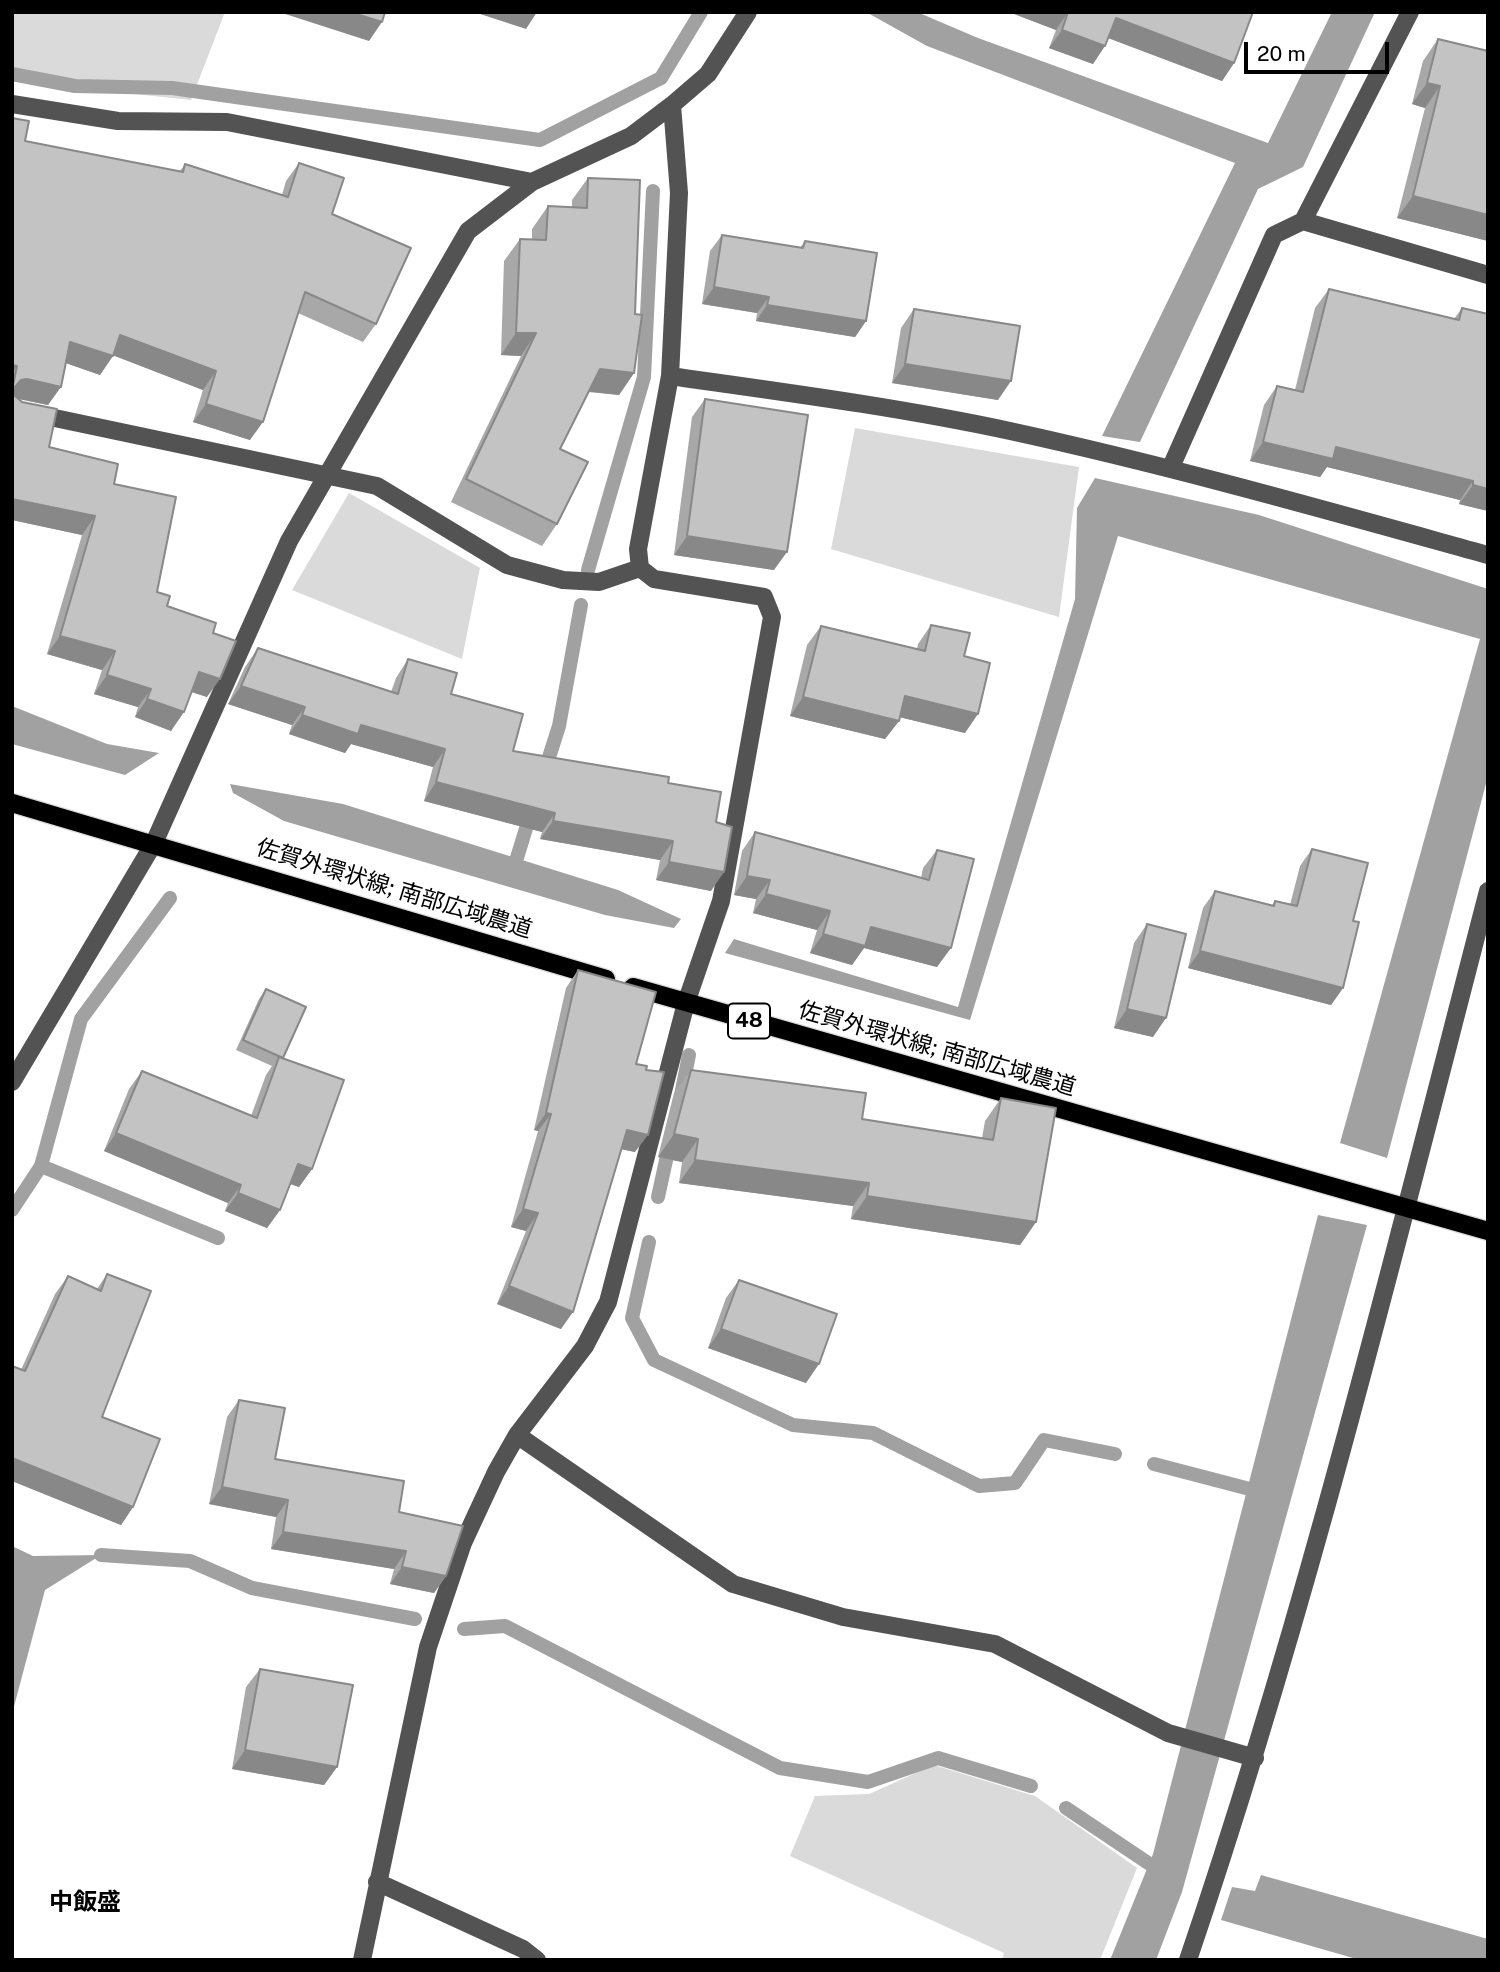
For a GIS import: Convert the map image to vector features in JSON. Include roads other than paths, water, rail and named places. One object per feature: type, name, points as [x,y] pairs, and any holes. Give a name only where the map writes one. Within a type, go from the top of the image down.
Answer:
[{"type":"main road","name":"佐賀外環状線; 南部広域農道","points":[[12,803],[686,1003],[1488,1231]]},
{"type":"street","points":[[12,1082],[154,843],[289,541],[468,232],[531,182],[631,136],[672,105],[708,74],[748,12]]},
{"type":"street","points":[[1304,221],[1409,12]]},
{"type":"street","points":[[12,104],[118,121],[227,122],[531,182]]},
{"type":"street","points":[[362,1960],[428,1647],[463,1542],[517,1435],[585,1346],[608,1302],[686,1003],[721,901],[772,617],[764,597],[654,579],[640,568],[638,549],[670,376],[679,193],[672,105]]},
{"type":"street","points":[[1171,467],[1274,234],[1304,221],[1488,275]]},
{"type":"street","points":[[670,376],[817,396],[1007,430],[1171,467],[1488,555]]},
{"type":"street","points":[[12,410],[377,486],[507,565],[563,580],[599,582],[640,568]]},
{"type":"street","points":[[1188,1960],[1255,1758],[1406,1207],[1488,891]]},
{"type":"street","points":[[517,1435],[733,1584],[843,1617],[995,1644],[1168,1733],[1255,1758]]},
{"type":"street","points":[[377,1882],[523,1949],[537,1960]]},
{"type":"waterway","points":[[12,74],[75,86],[172,88],[540,140],[661,78],[701,12]]},
{"type":"waterway","points":[[588,570],[644,377],[653,191]]},
{"type":"waterway","points":[[544,773],[559,726],[581,605]]},
{"type":"waterway","points":[[513,871],[531,812]]},
{"type":"waterway","points":[[12,1210],[41,1166],[81,1019],[170,898]]},
{"type":"waterway","points":[[681,1095],[689,1055]]},
{"type":"waterway","points":[[658,1197],[670,1142]]},
{"type":"waterway","points":[[41,1166],[218,1238]]},
{"type":"waterway","points":[[649,1242],[632,1318],[654,1360],[793,1425],[873,1433],[979,1486],[1015,1483],[1044,1440],[1115,1454]]},
{"type":"waterway","points":[[1154,1464],[1265,1493]]},
{"type":"waterway","points":[[101,1555],[190,1561],[252,1588],[415,1619]]},
{"type":"waterway","points":[[464,1629],[505,1626],[780,1768],[868,1782],[938,1758],[1031,1786]]},
{"type":"waterway","points":[[1066,1808],[1163,1873]]},
{"type":"district","name":"中飯盛","points":[[85,1903]]}]
